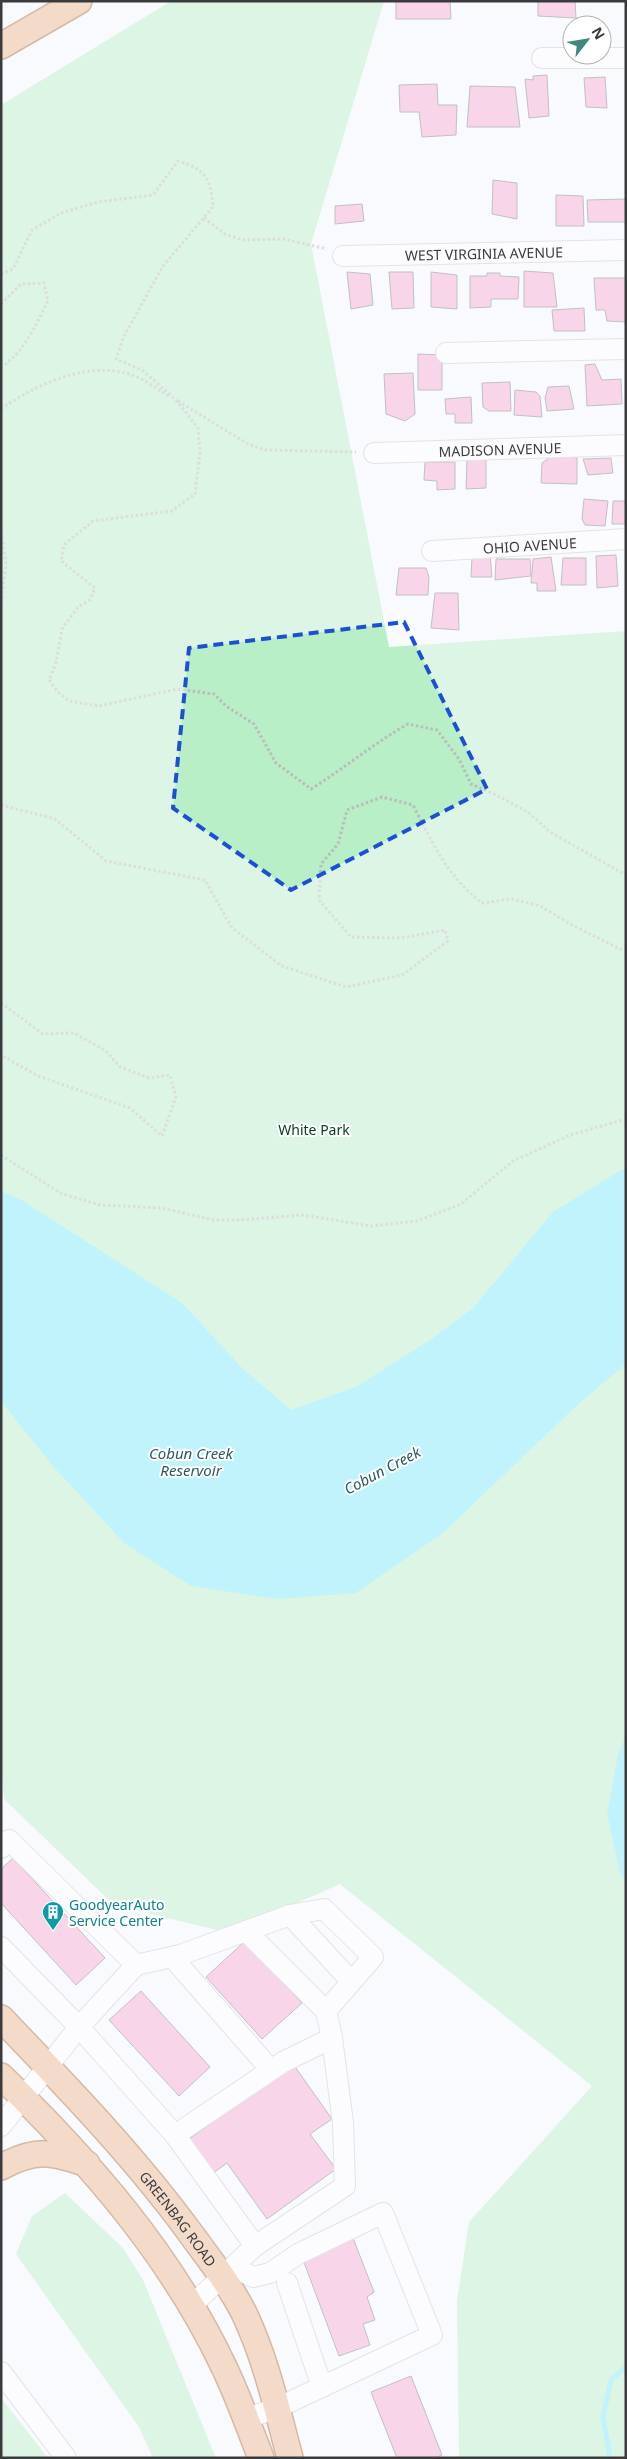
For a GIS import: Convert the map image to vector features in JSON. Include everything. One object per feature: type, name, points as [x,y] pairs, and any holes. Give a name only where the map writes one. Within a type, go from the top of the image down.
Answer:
[{"type":"main road","points":[[1,46],[79,1]]},
{"type":"main road","name":"GREENBAG ROAD","points":[[1,2018],[114,2135],[228,2273],[258,2346],[290,2458]]},
{"type":"main road","points":[[1,2076],[88,2164],[149,2242],[191,2306],[224,2366],[261,2458]]},
{"type":"main road","points":[[1,2166],[38,2152],[53,2153],[88,2164]]},
{"type":"street","points":[[542,58],[626,58]]},
{"type":"street","name":"WEST VIRGINIA AVENUE","points":[[343,256],[626,250]]},
{"type":"street","points":[[446,353],[626,349]]},
{"type":"street","name":"MADISON AVENUE","points":[[374,453],[626,445]]},
{"type":"street","name":"OHIO AVENUE","points":[[432,551],[626,539]]},
{"type":"street","points":[[1,1848],[8,1840],[136,1965]]},
{"type":"street","points":[[1,2126],[22,2096],[79,2027],[136,1965],[172,1957],[290,1915],[324,1908],[373,1957],[326,2011]]},
{"type":"street","points":[[290,1915],[351,1981]]},
{"type":"street","points":[[191,2306],[255,2246],[345,2186],[343,2124],[332,2038],[326,2011],[246,1931]]},
{"type":"street","points":[[1,1947],[79,2027],[175,2135],[255,2246]]},
{"type":"street","points":[[172,1957],[271,2070]]},
{"type":"street","points":[[175,2135],[271,2070],[332,2038]]},
{"type":"street","points":[[228,2273],[253,2277],[270,2273],[298,2254],[383,2213],[432,2335],[277,2408],[245,2419]]},
{"type":"street","points":[[287,2283],[322,2387]]},
{"type":"street","points":[[1,2372],[66,2458]]},
{"type":"path","points":[[1,274],[13,269],[32,230],[61,213],[98,202],[153,196],[178,161],[196,166],[211,185],[213,207],[163,266],[122,338],[116,359],[142,370],[176,400],[198,428],[200,453],[195,494],[172,511],[93,520],[64,545],[60,561],[95,588],[90,600],[78,607],[62,629],[56,663],[49,680],[57,691],[69,701],[100,706],[177,689],[214,694],[226,706],[254,724],[276,763],[311,789],[344,769],[378,740],[408,724],[437,730],[458,759],[470,784],[528,812],[550,832],[626,875]]},
{"type":"path","points":[[204,218],[225,234],[243,240],[283,239],[317,245],[343,256]]},
{"type":"path","points":[[1,304],[21,284],[44,283],[48,301],[30,335],[10,361],[1,367]]},
{"type":"path","points":[[1,409],[27,391],[62,377],[101,371],[132,375],[248,444],[264,450],[374,453]]},
{"type":"path","points":[[1,532],[6,564],[1,603]]},
{"type":"path","points":[[1,805],[55,819],[106,861],[204,880],[232,928],[282,966],[346,987],[402,975],[448,941],[445,930],[402,938],[351,937],[319,900],[321,864],[338,844],[347,810],[382,797],[413,806],[439,854],[462,887],[482,903],[512,900],[540,906],[626,952]]},
{"type":"path","points":[[1,1003],[43,1034],[74,1034],[106,1051],[120,1067],[149,1078],[170,1075],[176,1097],[162,1136],[130,1108],[38,1076],[1,1055]]},
{"type":"path","points":[[1,1155],[62,1194],[100,1205],[162,1208],[214,1220],[240,1220],[303,1214],[371,1226],[416,1221],[461,1204],[513,1161],[570,1135],[626,1120]]},
{"type":"highlighted area","points":[[404,622],[487,789],[291,890],[173,808],[189,648]]},
{"type":"green space","name":"White Park","points":[[171,1],[384,1],[311,244],[389,647],[626,631],[626,2458],[459,2458],[457,2301],[469,2222],[592,2086],[340,1884],[229,1933],[114,1905],[4,1799],[1,1763],[1,105]]},
{"type":"green space","points":[[65,2193],[123,2248],[143,2280],[216,2458],[153,2458],[139,2427],[16,2254],[32,2216]]},
{"type":"green space","points":[[1,2398],[48,2458],[1,2458]]},
{"type":"water","name":"Cobun Creek Reservoir","points":[[626,1167],[626,1364],[576,1406],[444,1532],[356,1593],[276,1599],[191,1586],[124,1543],[53,1466],[1,1401],[1,1191],[20,1199],[182,1303],[243,1369],[291,1410],[356,1387],[430,1340],[474,1307],[553,1212]]},
{"type":"water","points":[[626,1735],[626,1881],[620,1873],[607,1814],[618,1755]]},
{"type":"building","points":[[396,1],[450,1],[451,19],[396,19]]},
{"type":"building","points":[[538,1],[575,1],[576,15],[562,15],[562,17],[538,16]]},
{"type":"building","points":[[547,75],[549,116],[529,118],[525,79],[533,80],[533,76]]},
{"type":"building","points":[[605,77],[607,108],[586,107],[584,78]]},
{"type":"building","points":[[437,84],[438,105],[457,105],[456,135],[422,137],[419,112],[400,112],[399,85]]},
{"type":"building","points":[[470,86],[515,87],[520,127],[467,127]]},
{"type":"building","points":[[493,180],[517,183],[517,219],[492,214]]},
{"type":"building","points":[[556,195],[583,196],[584,226],[556,226]]},
{"type":"building","points":[[626,199],[626,222],[588,222],[587,200]]},
{"type":"building","points":[[362,204],[364,221],[335,224],[335,206]]},
{"type":"building","points":[[524,271],[553,273],[557,307],[524,307]]},
{"type":"building","points":[[347,272],[370,274],[373,305],[351,309]]},
{"type":"building","points":[[389,272],[413,272],[414,308],[392,309]]},
{"type":"building","points":[[431,272],[457,275],[457,309],[431,307]]},
{"type":"building","points":[[487,273],[500,273],[500,276],[519,277],[518,299],[491,299],[491,307],[470,308],[470,276],[487,276]]},
{"type":"building","points":[[594,278],[626,278],[626,322],[607,321],[605,310],[596,310]]},
{"type":"building","points":[[584,308],[585,331],[554,331],[552,310]]},
{"type":"building","points":[[418,354],[442,355],[442,390],[418,390]]},
{"type":"building","points":[[595,364],[602,380],[621,379],[622,404],[587,406],[585,365]]},
{"type":"building","points":[[413,373],[415,414],[405,421],[386,414],[384,374]]},
{"type":"building","points":[[510,382],[511,411],[489,411],[483,407],[482,383]]},
{"type":"building","points":[[569,386],[574,409],[547,411],[545,398],[548,387]]},
{"type":"building","points":[[515,390],[536,392],[540,396],[542,417],[514,415]]},
{"type":"building","points":[[471,397],[472,423],[455,423],[455,414],[446,414],[445,399]]},
{"type":"building","points":[[553,455],[570,455],[577,458],[577,484],[541,483],[542,463]]},
{"type":"building","points":[[611,458],[613,473],[588,475],[583,459]]},
{"type":"building","points":[[467,459],[486,459],[486,488],[466,489]]},
{"type":"building","points":[[425,462],[455,462],[455,489],[437,490],[437,481],[424,480]]},
{"type":"building","points":[[584,499],[608,501],[605,526],[585,525],[582,519]]},
{"type":"building","points":[[613,501],[626,501],[626,524],[612,524]]},
{"type":"building","points":[[490,554],[492,577],[471,577],[472,556]]},
{"type":"building","points":[[616,555],[618,586],[597,588],[596,556]]},
{"type":"building","points":[[551,557],[556,591],[537,591],[537,583],[531,583],[533,559]]},
{"type":"building","points":[[563,558],[586,558],[586,585],[561,585]]},
{"type":"building","points":[[496,559],[530,559],[531,576],[495,580]]},
{"type":"building","points":[[399,568],[426,568],[429,577],[428,595],[396,595]]},
{"type":"building","points":[[435,593],[458,593],[459,630],[431,628]]},
{"type":"building","name":"GoodyearAuto Service Center","points":[[13,1858],[105,1958],[76,1985],[1,1903],[1,1869]]},
{"type":"building","points":[[245,1941],[302,2003],[262,2039],[206,1977]]},
{"type":"building","points":[[141,1991],[210,2067],[179,2096],[109,2020]]},
{"type":"building","points":[[293,2064],[332,2119],[310,2134],[336,2169],[267,2219],[227,2163],[209,2176],[185,2142]]},
{"type":"building","points":[[353,2238],[374,2292],[367,2297],[375,2320],[363,2324],[370,2345],[339,2356],[302,2257]]},
{"type":"building","points":[[411,2376],[442,2455],[435,2458],[397,2458],[371,2392]]},
{"type":"waterway","name":"Cobun Creek","points":[[610,2458],[603,2417],[611,2380],[626,2366]]},
{"type":"place","name":"GoodyearAuto Service Center","points":[[53,1931]]}]
